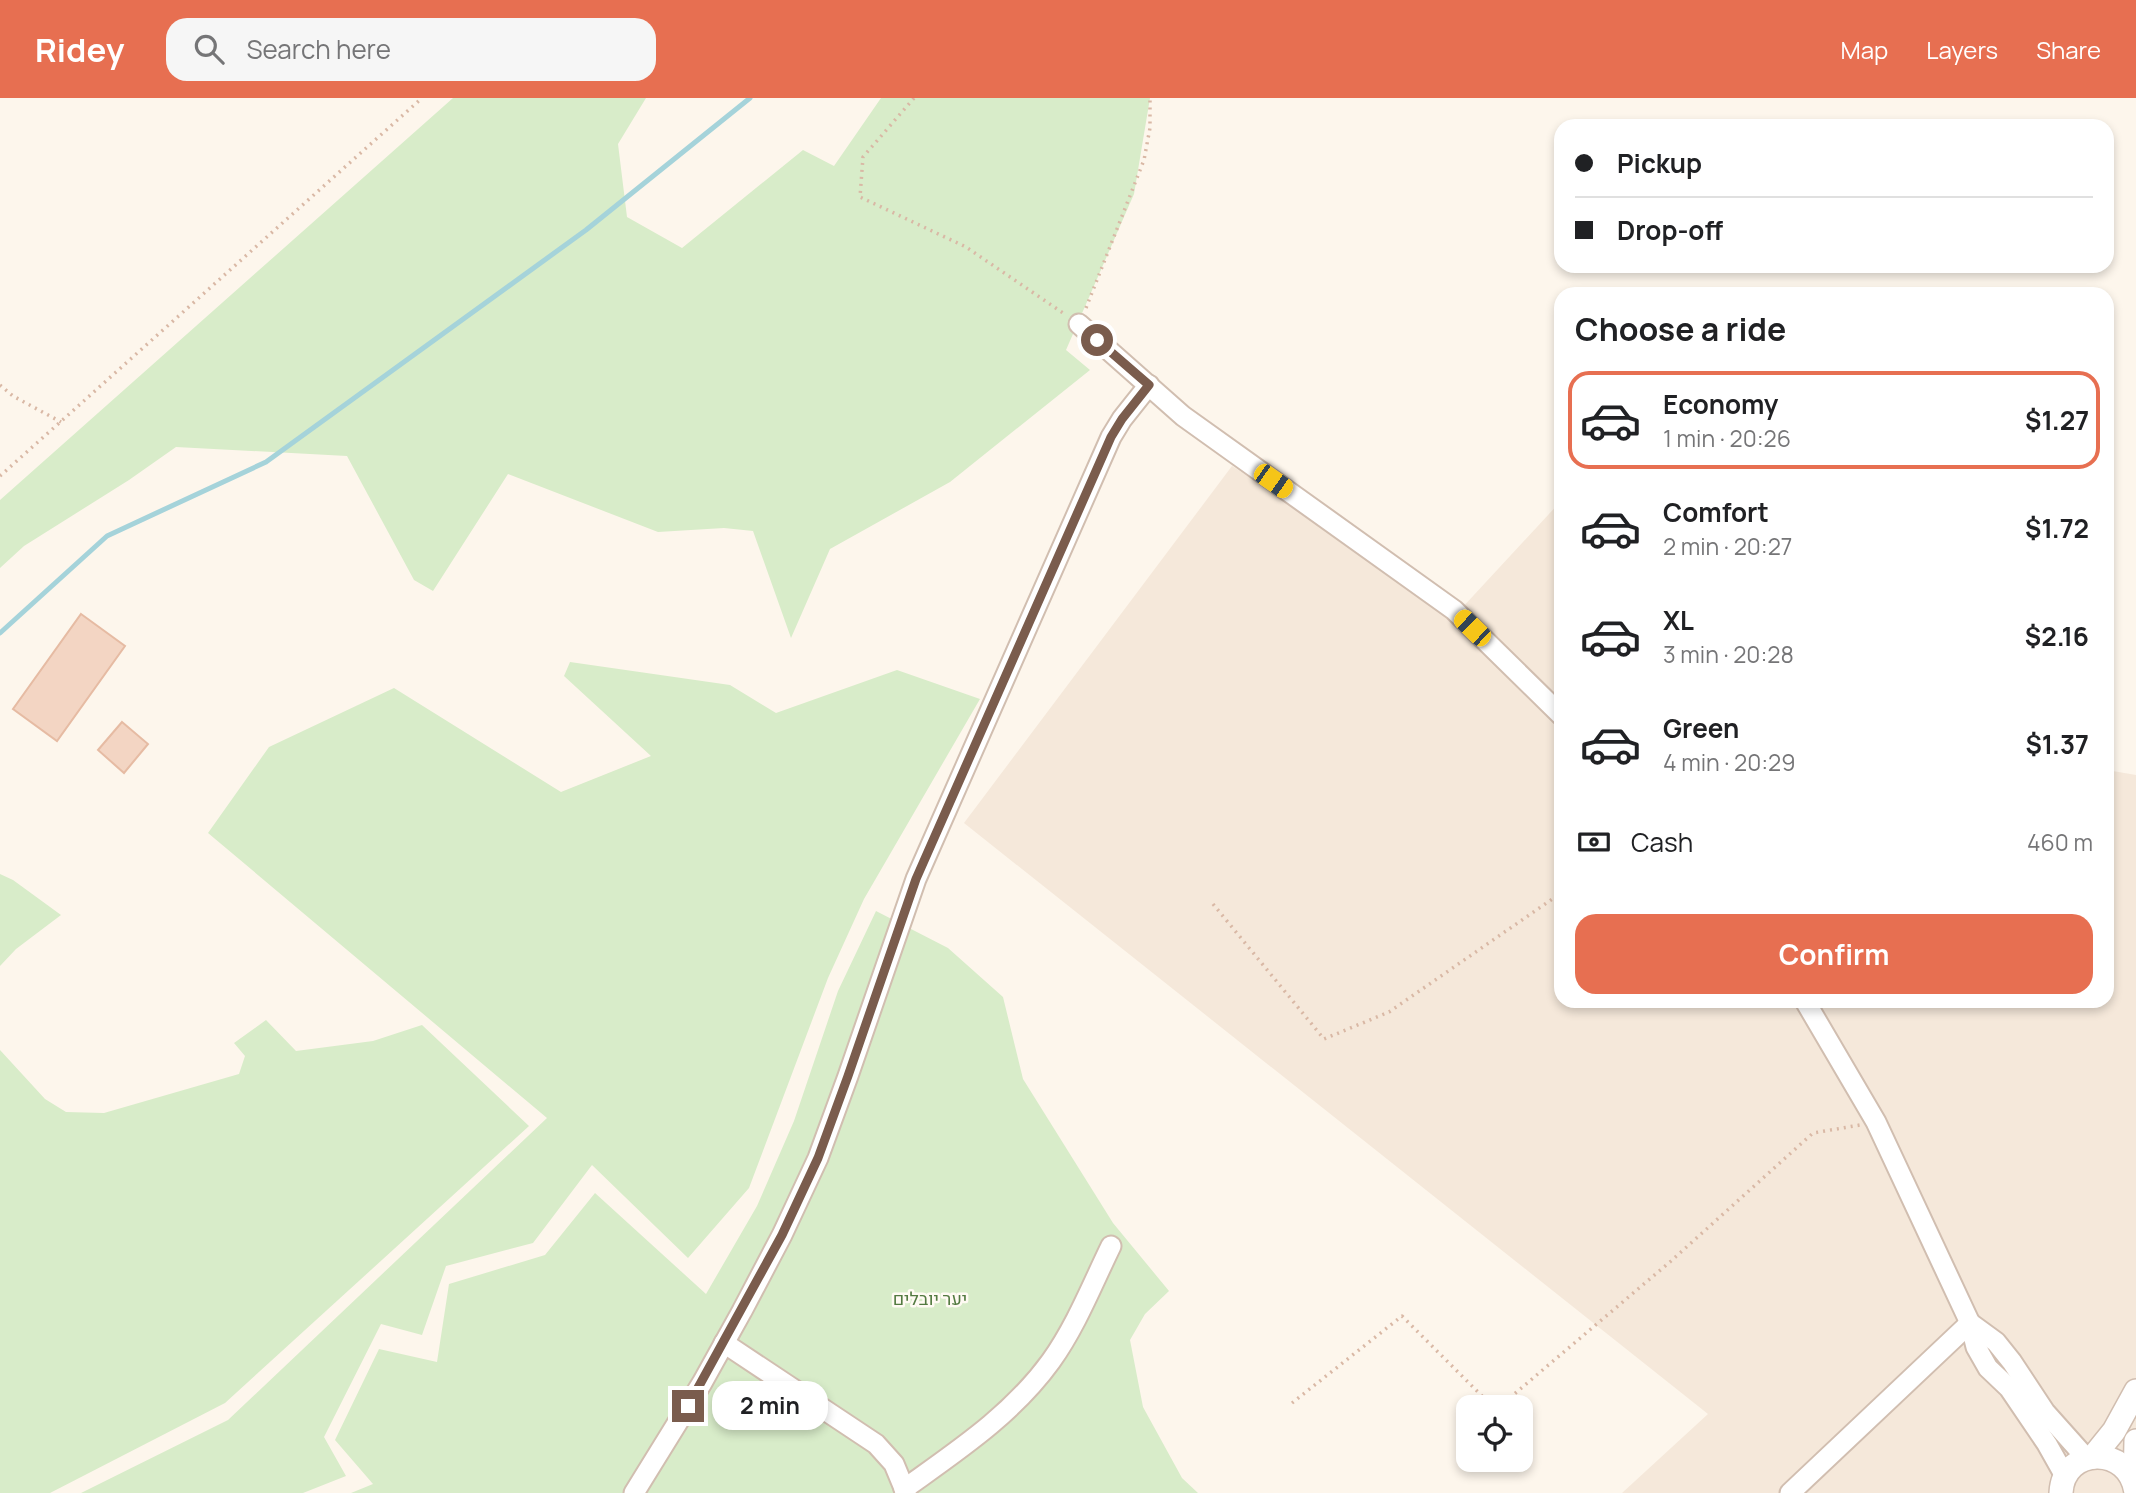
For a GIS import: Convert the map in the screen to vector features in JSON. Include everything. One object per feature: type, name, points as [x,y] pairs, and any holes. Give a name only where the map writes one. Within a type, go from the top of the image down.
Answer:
[{"type":"street","points":[[1079,324],[1183,415],[1454,610],[1554,708]]},
{"type":"street","points":[[634,1493],[724,1343],[782,1235],[818,1158],[916,879],[1111,437],[1149,385]]},
{"type":"street","points":[[1809,1008],[1876,1122],[1970,1323],[1976,1346],[1989,1368],[2009,1388],[2047,1444],[2063,1485]]},
{"type":"street","points":[[724,1343],[876,1444],[894,1464],[905,1491],[983,1432],[1016,1402],[1051,1362],[1077,1318],[1111,1246]]},
{"type":"street","points":[[1970,1323],[1996,1342],[2045,1412],[2090,1458],[2112,1458],[2121,1463],[2129,1472],[2135,1488]]},
{"type":"street","points":[[1790,1493],[1970,1323]]},
{"type":"street","points":[[2063,1485],[2071,1467],[2090,1458],[2114,1431],[2136,1391]]},
{"type":"street","points":[[2135,1488],[2136,1441]]},
{"type":"path","points":[[0,476],[422,98]]},
{"type":"path","points":[[914,98],[863,157],[860,197],[966,247],[1079,324],[1106,262],[1144,160],[1150,128],[1150,98]]},
{"type":"path","points":[[0,385],[13,396],[61,422]]},
{"type":"path","points":[[1213,904],[1324,1039],[1389,1012],[1554,898]]},
{"type":"path","points":[[1513,1395],[1671,1262],[1813,1133],[1876,1122]]},
{"type":"path","points":[[1292,1403],[1402,1316],[1481,1395]]},
{"type":"shaded area","points":[[1232,466],[1461,609],[1554,509],[1554,1008],[2114,1008],[2114,771],[2136,775],[2136,1493],[1622,1493],[1708,1414],[964,823]]},
{"type":"green space","points":[[453,98],[646,98],[618,144],[627,217],[682,248],[803,150],[834,166],[881,98],[1150,98],[1134,194],[1066,350],[1090,370],[950,482],[830,549],[791,638],[753,531],[724,528],[658,532],[508,474],[433,591],[414,580],[347,456],[176,447],[24,546],[0,568],[0,500]]},
{"type":"green space","points":[[570,662],[730,685],[776,713],[897,670],[980,699],[864,899],[828,978],[749,1188],[688,1258],[592,1165],[533,1243],[446,1266],[422,1335],[381,1324],[324,1437],[346,1476],[303,1493],[81,1493],[228,1420],[547,1118],[208,833],[269,747],[394,688],[561,792],[651,756],[564,676]]},
{"type":"green space","points":[[0,874],[13,880],[61,915],[16,949],[0,966]]},
{"type":"green space","name":"יער יובלים","points":[[876,911],[948,948],[1003,997],[1023,1079],[1113,1223],[1169,1291],[1145,1314],[1130,1340],[1143,1407],[1182,1478],[1198,1493],[351,1493],[373,1484],[335,1440],[379,1349],[437,1362],[449,1284],[545,1255],[595,1193],[706,1294],[757,1206],[794,1121],[838,991]]},
{"type":"green space","points":[[266,1020],[296,1051],[373,1041],[422,1025],[529,1126],[225,1403],[50,1493],[0,1493],[0,1050],[45,1099],[66,1112],[104,1113],[239,1074],[245,1056],[234,1043]]},
{"type":"building","points":[[81,614],[125,646],[57,741],[13,709]]},
{"type":"building","points":[[122,722],[148,744],[124,773],[98,750]]},
{"type":"waterway","points":[[0,633],[107,536],[266,462],[586,230],[750,98]]},
{"type":"route","points":[[688,1406],[782,1235],[818,1158],[916,879],[1111,437],[1149,385],[1097,340]]}]
